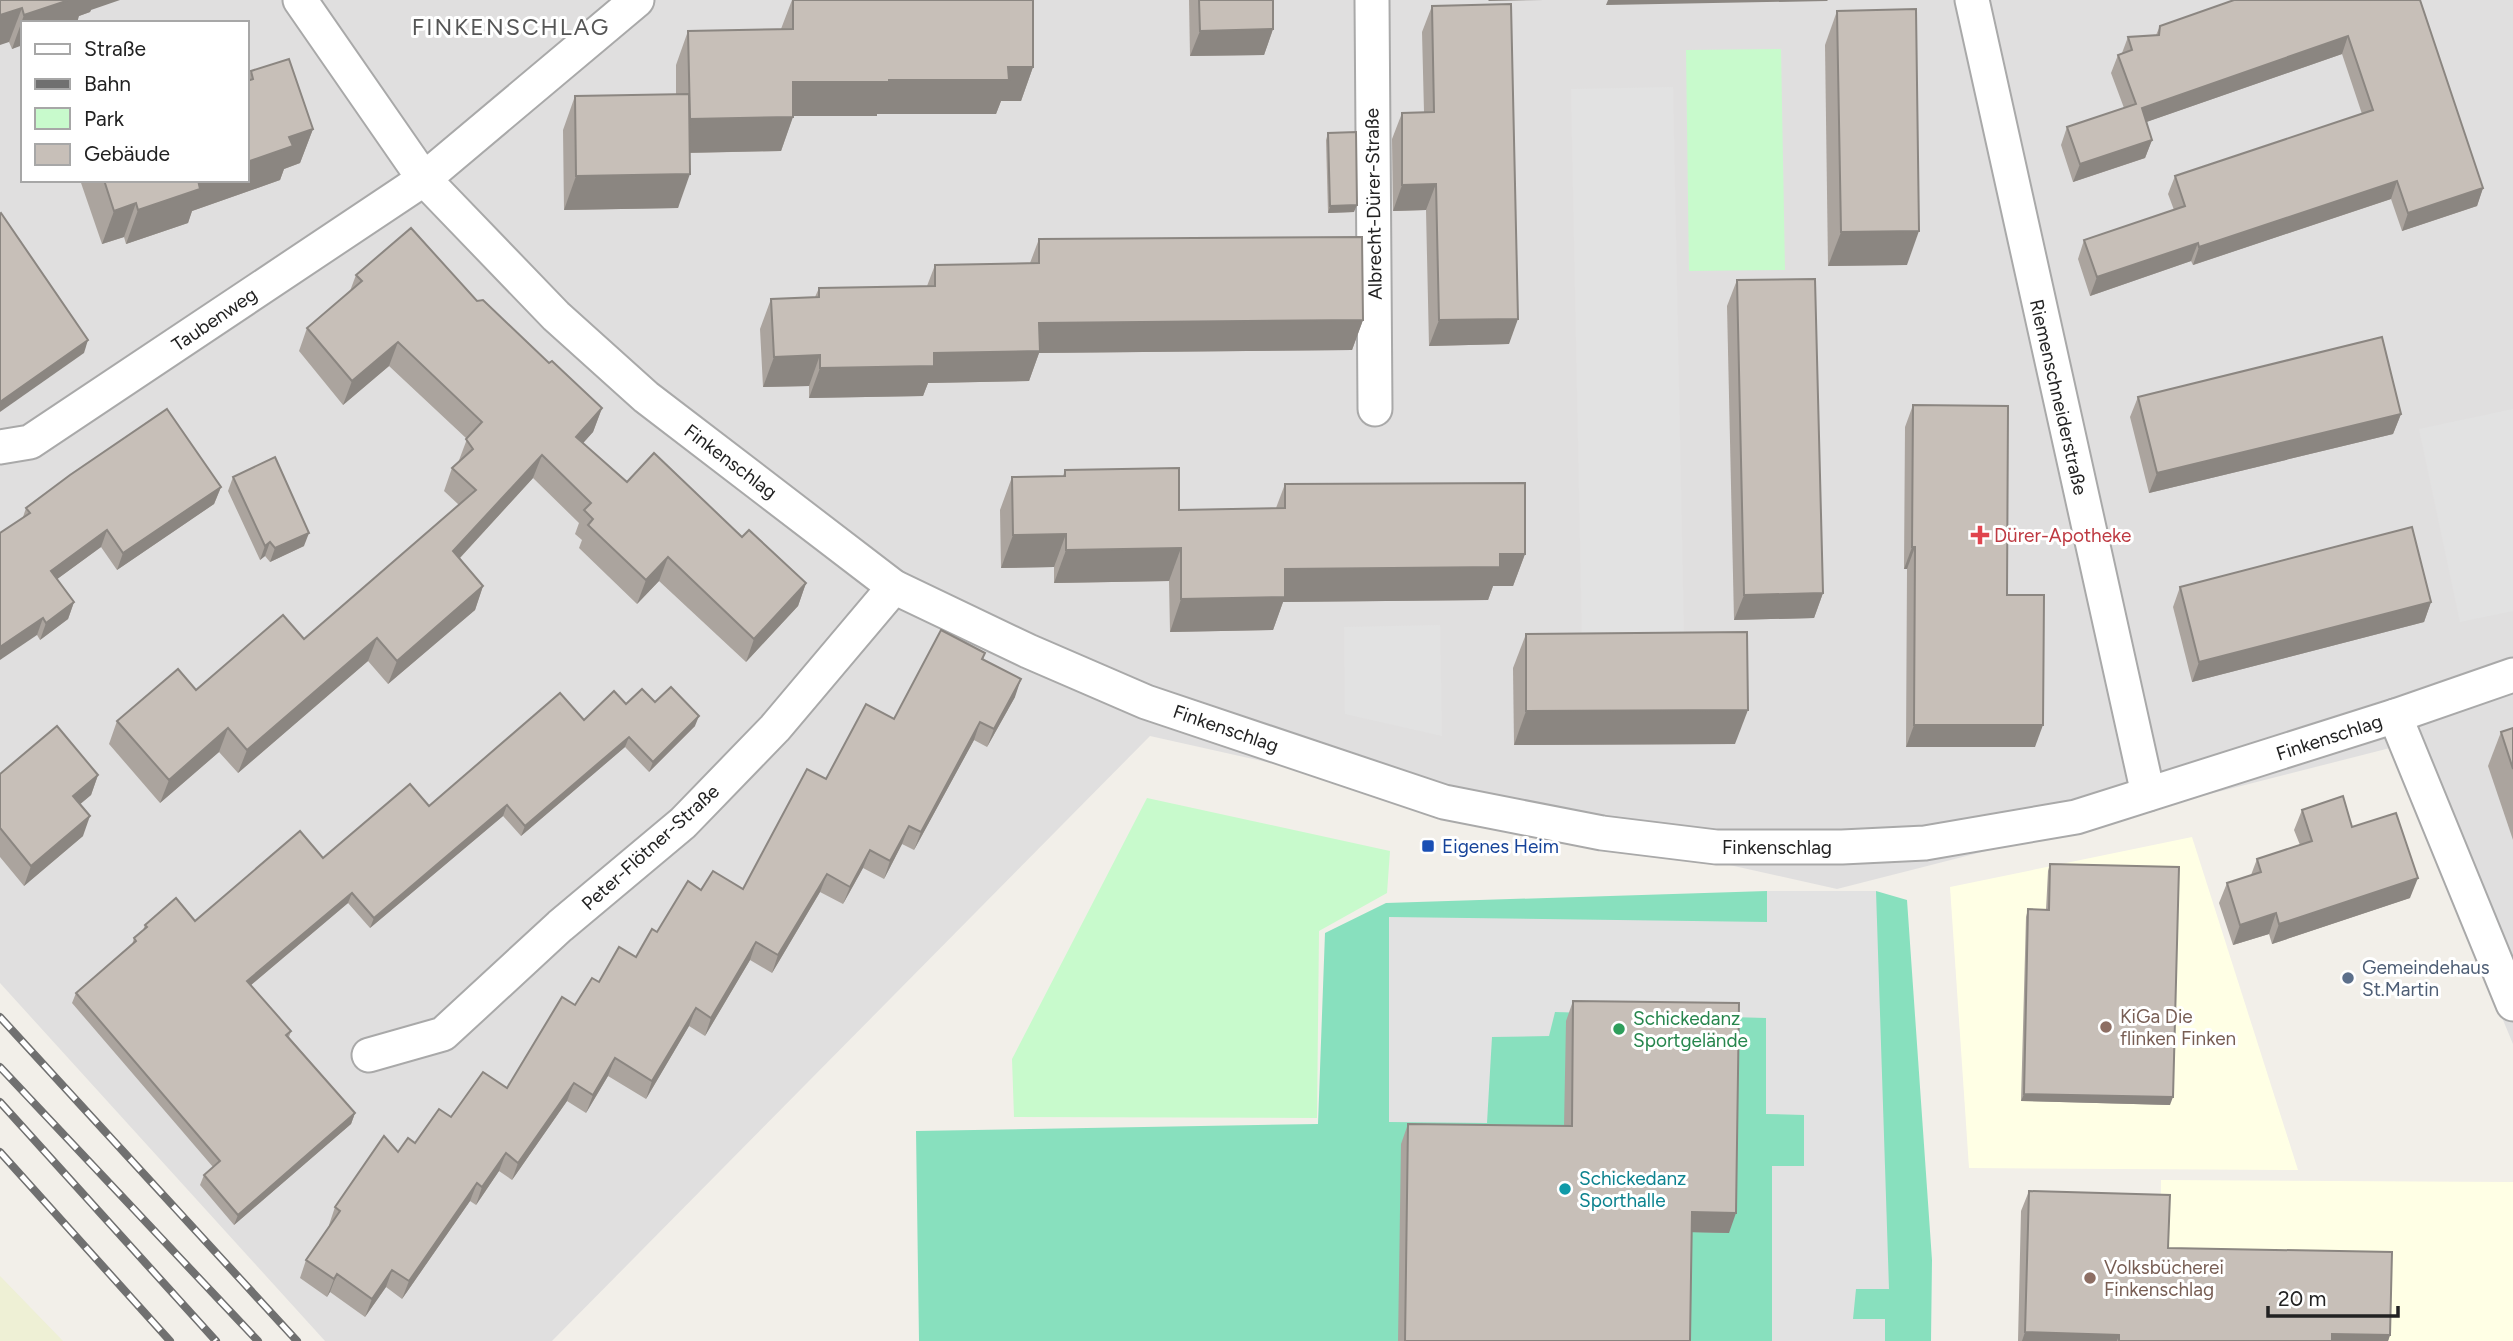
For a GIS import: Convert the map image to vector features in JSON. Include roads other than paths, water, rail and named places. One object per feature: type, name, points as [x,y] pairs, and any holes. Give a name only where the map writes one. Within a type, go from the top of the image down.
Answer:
[{"type":"street","name":"Finkenschlag","points":[[299,0],[424,179],[556,316],[646,397],[894,587],[1028,651],[1146,702],[1444,803],[1602,833],[1716,847],[1842,847],[1925,843],[2076,817],[2395,716],[2513,675]]},
{"type":"street","points":[[424,179],[636,0]]},
{"type":"street","name":"Albrecht-Dürer-Straße","points":[[1371,0],[1375,409]]},
{"type":"street","name":"Riemenschneiderstraße","points":[[1972,0],[2148,794]]},
{"type":"street","name":"Taubenweg","points":[[0,447],[30,442],[424,179]]},
{"type":"street","name":"Peter-Flötner-Straße","points":[[369,1055],[443,1034],[560,926],[683,823],[775,727],[894,587]]},
{"type":"street","name":"Finkenschlag","points":[[2395,716],[2513,1004]]},
{"type":"railway","points":[[0,1017],[297,1341]]},
{"type":"railway","points":[[0,1067],[258,1341]]},
{"type":"railway","points":[[0,1102],[216,1341]]},
{"type":"railway","points":[[0,1152],[170,1341]]},
{"type":"place","name":"Dürer-Apotheke","points":[[1980,535]]},
{"type":"place","name":"Eigenes Heim","points":[[1428,846]]},
{"type":"place","name":"Gemeindehaus St.Martin","points":[[2348,978]]},
{"type":"place","name":"KiGa Die flinken Finken","points":[[2106,1027]]},
{"type":"place","name":"Schickedanz Sportgelände","points":[[1619,1029]]},
{"type":"place","name":"Schickedanz Sporthalle","points":[[1565,1189]]},
{"type":"place","name":"Volksbücherei Finkenschlag","points":[[2090,1278]]},
{"type":"district","name":"FINKENSCHLAG","points":[[511,27]]}]
